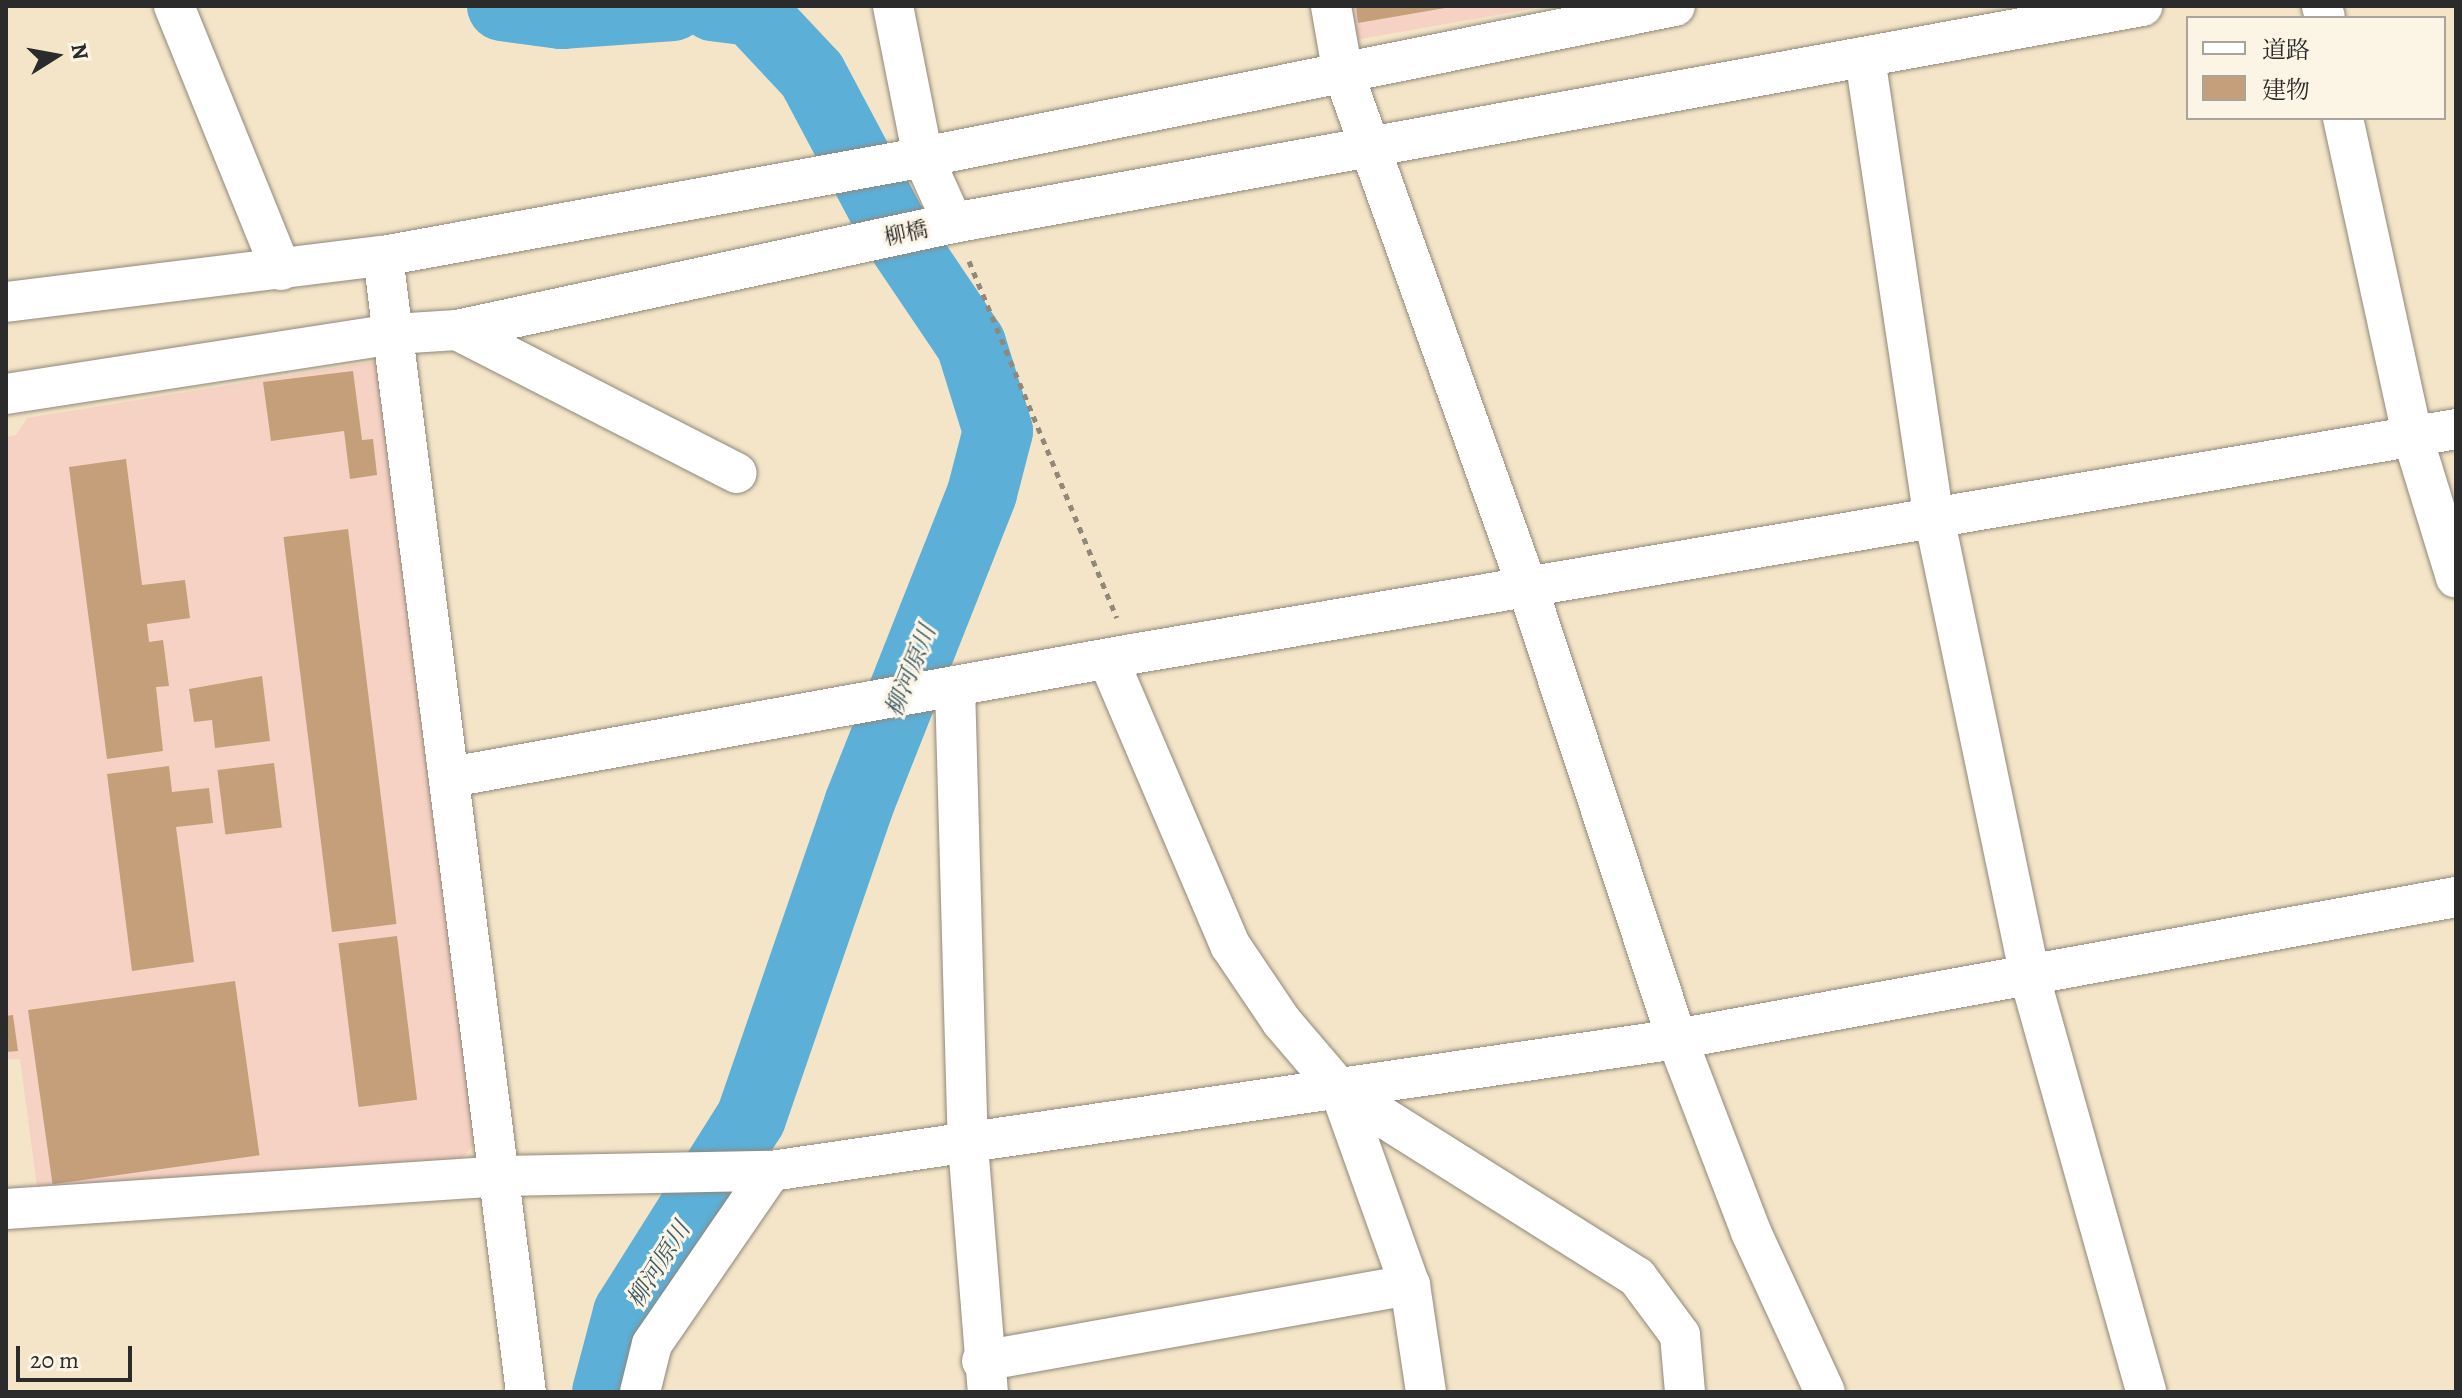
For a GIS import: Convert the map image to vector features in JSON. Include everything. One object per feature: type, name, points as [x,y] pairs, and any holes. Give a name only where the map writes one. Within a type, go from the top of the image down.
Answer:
[{"type":"street","points":[[174,6],[281,270]]},
{"type":"street","points":[[893,6],[921,158],[952,224]]},
{"type":"street","points":[[1331,6],[1342,69],[1373,146],[1528,589],[1677,1039],[1751,1232],[1825,1392]]},
{"type":"street","points":[[6,302],[383,256],[921,158],[1342,69],[1675,6]]},
{"type":"street","name":"柳橋","points":[[6,394],[394,334],[457,330],[952,224],[2142,6]]},
{"type":"street","points":[[1865,58],[1934,517],[2030,978],[2146,1392]]},
{"type":"street","points":[[2343,120],[2413,438],[2456,578]]},
{"type":"street","points":[[383,256],[526,1392]]},
{"type":"street","points":[[457,330],[737,473]]},
{"type":"street","points":[[451,777],[1120,657],[2456,429]]},
{"type":"street","points":[[1120,657],[1230,945],[1282,1022],[1340,1090],[1637,1277],[1680,1335],[1685,1392]]},
{"type":"street","points":[[955,686],[968,1145],[985,1377],[1410,1285]]},
{"type":"street","points":[[6,1209],[501,1176],[766,1171],[968,1145],[1677,1039],[2030,978],[2456,897]]},
{"type":"street","points":[[1340,1090],[1410,1285],[1426,1392]]},
{"type":"street","points":[[640,1392],[652,1344],[766,1171]]},
{"type":"path","points":[[952,224],[1120,657]]},
{"type":"shaded area","points":[[1349,6],[1547,6],[1355,40]]},
{"type":"shaded area","points":[[377,361],[477,1141],[457,1164],[37,1187],[20,1059],[6,1060],[6,437],[16,435],[27,418]]},
{"type":"building","points":[[1356,6],[1445,6],[1445,8],[1358,23]]},
{"type":"building","points":[[353,371],[362,440],[373,439],[377,475],[350,479],[344,431],[271,441],[263,382]]},
{"type":"building","points":[[126,459],[142,585],[185,580],[190,618],[147,624],[149,642],[163,640],[169,686],[156,687],[163,751],[107,759],[69,467]]},
{"type":"building","points":[[348,529],[397,924],[332,932],[283,537]]},
{"type":"building","points":[[262,676],[270,741],[215,748],[212,720],[194,722],[189,689]]},
{"type":"building","points":[[274,763],[282,828],[225,834],[217,770]]},
{"type":"building","points":[[169,766],[172,792],[209,788],[213,823],[176,827],[194,962],[132,971],[107,774]]},
{"type":"building","points":[[397,936],[417,1100],[359,1107],[338,943]]},
{"type":"building","points":[[235,981],[259,1155],[53,1184],[28,1010]]},
{"type":"building","points":[[13,1015],[18,1051],[6,1052],[6,1016]]},
{"type":"waterway","name":"柳河原川","points":[[502,6],[561,14],[673,6]]},
{"type":"waterway","name":"柳河原川","points":[[607,1392],[628,1313],[751,1118],[859,804],[982,493],[998,431],[971,344],[896,233],[812,75],[752,11],[713,6]]}]
